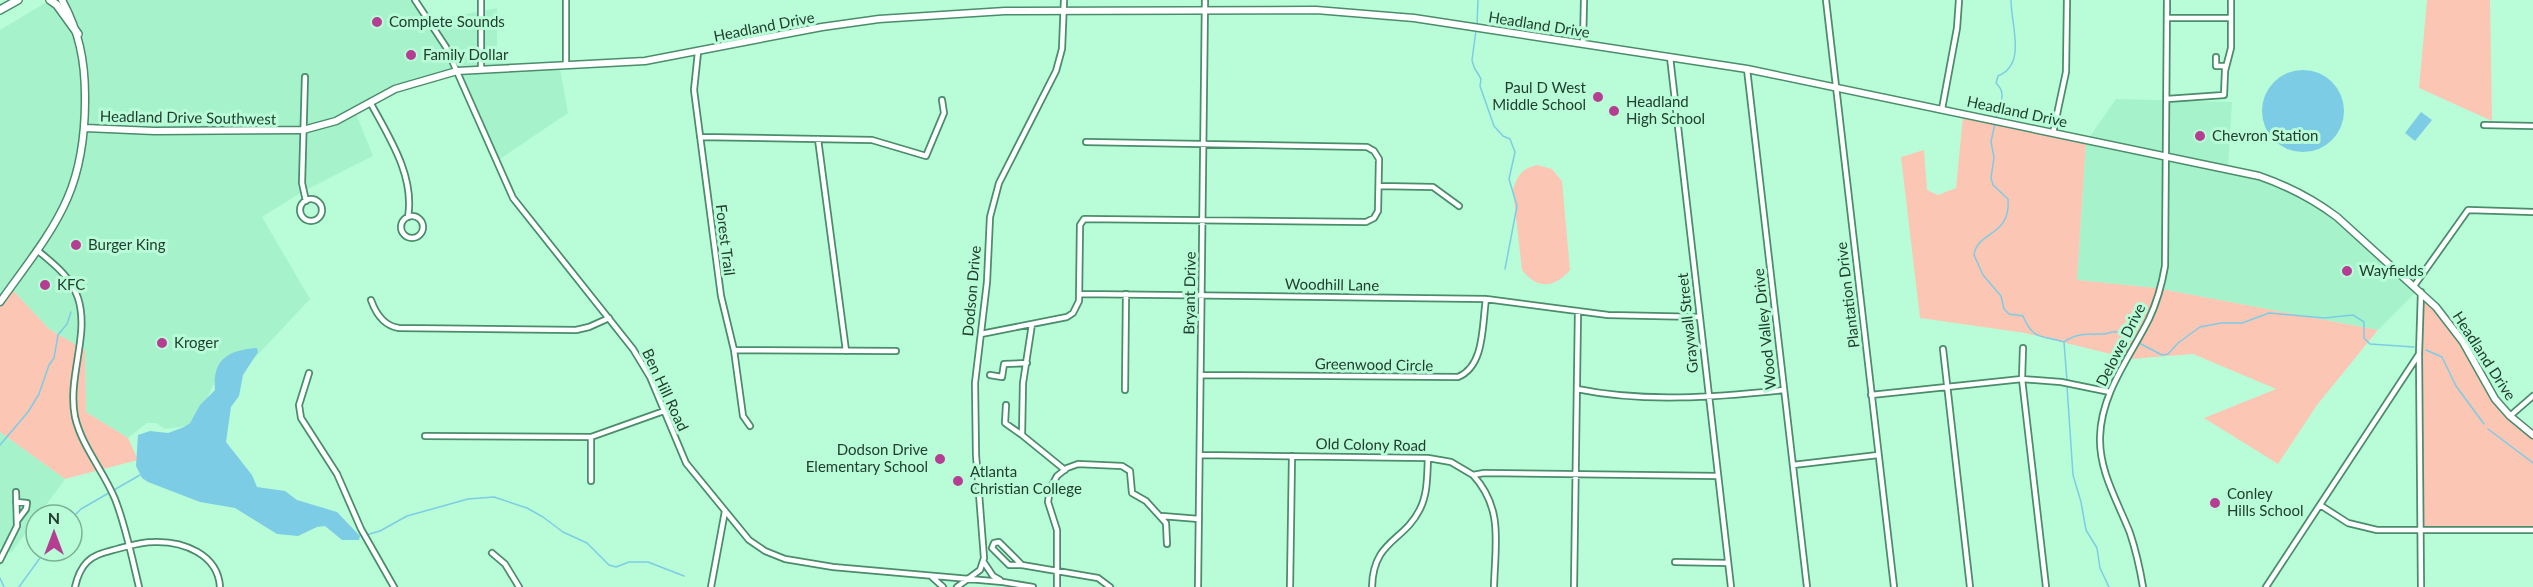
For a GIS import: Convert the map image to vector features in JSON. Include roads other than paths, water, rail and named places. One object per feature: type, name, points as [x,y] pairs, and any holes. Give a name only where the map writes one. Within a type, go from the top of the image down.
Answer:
[{"type":"highway","points":[[0,10],[18,0]]},
{"type":"highway","points":[[51,0],[78,34]]},
{"type":"main road","points":[[0,302],[58,220],[72,191],[81,160],[85,128],[84,62],[78,34],[62,0]]},
{"type":"main road","name":"Headland Drive","points":[[291,131],[336,121],[395,89],[457,71],[645,61],[822,27],[879,20],[965,13],[1064,11],[1316,10],[1371,13],[1748,69],[2259,176],[2302,193],[2337,218],[2421,292],[2451,325],[2484,383],[2510,416],[2533,435]]},
{"type":"main road","name":"Headland Drive Southwest","points":[[85,128],[291,131]]},
{"type":"street","name":"Ben Hill Road","points":[[415,0],[435,28],[457,71],[513,198],[642,362],[686,463],[756,546],[785,559],[866,571],[1003,582],[1033,587]]},
{"type":"street","points":[[481,69],[482,0]]},
{"type":"street","points":[[566,0],[566,65]]},
{"type":"street","name":"Dodson Drive","points":[[983,561],[974,428],[975,384],[987,282],[992,201],[1056,71],[1062,50],[1064,0]]},
{"type":"street","name":"Bryant Drive","points":[[1198,587],[1205,0]]},
{"type":"street","points":[[1583,44],[1584,0]]},
{"type":"street","name":"Plantation Drive","points":[[1826,0],[1894,587]]},
{"type":"street","points":[[1942,109],[1957,28],[1959,0]]},
{"type":"street","points":[[2054,133],[2066,72],[2067,0]]},
{"type":"street","name":"Delowe Drive","points":[[2143,587],[2134,546],[2109,484],[2101,453],[2101,423],[2110,392],[2150,318],[2162,283],[2167,250],[2167,0]]},
{"type":"street","points":[[2225,71],[2230,57],[2231,0]]},
{"type":"street","points":[[2167,18],[2231,18]]},
{"type":"street","name":"Forest Trail","points":[[698,52],[694,90],[721,296],[734,350],[743,416],[750,426]]},
{"type":"street","name":"Graywall Street","points":[[1670,57],[1731,587]]},
{"type":"street","points":[[2167,99],[2224,95],[2225,66],[2216,66],[2216,57]]},
{"type":"street","name":"Wood Valley Drive","points":[[1748,69],[1807,587]]},
{"type":"street","points":[[305,77],[302,183],[306,201],[301,208],[302,216],[309,221],[317,220],[322,213],[321,204],[314,200],[306,201]]},
{"type":"street","points":[[700,137],[872,140],[926,156],[944,113],[942,100]]},
{"type":"street","points":[[370,102],[387,132],[408,184],[410,205],[408,217],[402,223],[402,231],[408,237],[416,237],[422,231],[422,223],[416,217],[408,217]]},
{"type":"street","points":[[2484,125],[2533,126]]},
{"type":"street","points":[[818,139],[846,351]]},
{"type":"street","points":[[981,334],[1067,317],[1073,313],[1077,308],[1079,294],[1080,225],[1084,219],[1366,222],[1374,218],[1378,211],[1379,159],[1374,151],[1367,147],[1086,142]]},
{"type":"street","points":[[1379,186],[1434,187],[1459,206]]},
{"type":"street","points":[[2414,286],[2468,210],[2533,212]]},
{"type":"street","points":[[38,250],[64,274],[78,299],[81,322],[73,384],[75,416],[84,444],[114,498],[139,587]]},
{"type":"street","points":[[2421,292],[2419,354],[2421,587]]},
{"type":"street","name":"Woodhill Lane","points":[[1079,294],[1486,299],[1608,315],[1700,317]]},
{"type":"street","points":[[1125,390],[1126,294]]},
{"type":"street","name":"Greenwood Circle","points":[[1201,375],[1458,377],[1469,371],[1476,360],[1486,299]]},
{"type":"street","points":[[371,300],[379,317],[387,325],[399,328],[576,330],[609,318]]},
{"type":"street","points":[[1574,587],[1578,311]]},
{"type":"street","points":[[1022,435],[1023,383],[1032,324]]},
{"type":"street","points":[[2023,348],[2022,379],[2046,587]]},
{"type":"street","points":[[1943,349],[1970,587]]},
{"type":"street","points":[[734,350],[896,351]]},
{"type":"street","points":[[2266,587],[2419,354]]},
{"type":"street","points":[[990,375],[1002,377],[1004,364],[1027,363]]},
{"type":"street","points":[[309,373],[299,405],[301,418],[336,474],[361,529],[394,587]]},
{"type":"street","points":[[1871,395],[2022,379],[2061,382],[2110,392]]},
{"type":"street","points":[[1577,389],[1611,395],[1709,397],[1784,390]]},
{"type":"street","points":[[2510,416],[2533,396]]},
{"type":"street","points":[[1006,405],[1005,423],[1065,470]]},
{"type":"street","points":[[425,436],[591,437],[664,411]]},
{"type":"street","points":[[591,437],[591,481]]},
{"type":"street","name":"Old Colony Road","points":[[1200,455],[1428,458],[1451,462],[1473,475]]},
{"type":"street","points":[[1793,465],[1878,455]]},
{"type":"street","points":[[1290,587],[1292,456]]},
{"type":"street","points":[[1372,587],[1379,555],[1393,538],[1410,524],[1421,508],[1426,490],[1428,458]]},
{"type":"street","points":[[1057,587],[1057,530],[1048,502],[1050,489],[1057,476],[1078,464],[1122,466],[1130,471],[1132,493],[1146,501],[1166,523],[1167,544]]},
{"type":"street","points":[[1473,475],[1484,473],[1718,476]]},
{"type":"street","points":[[1473,475],[1482,485],[1493,507],[1494,587]]},
{"type":"street","points":[[0,560],[17,526],[15,492]]},
{"type":"street","points":[[16,502],[27,503],[26,509],[17,521]]},
{"type":"street","points":[[2320,505],[2338,518],[2360,527],[2377,530],[2533,530]]},
{"type":"street","points":[[711,587],[725,511]]},
{"type":"street","points":[[1162,516],[1199,519]]},
{"type":"street","points":[[75,587],[80,571],[86,562],[103,553],[153,542],[164,542],[197,552],[213,564],[218,573],[220,587]]},
{"type":"street","points":[[1022,565],[999,542],[994,543],[992,548],[1009,565],[1022,565],[1098,578],[1110,587]]},
{"type":"street","points":[[492,553],[505,564],[519,587]]},
{"type":"street","points":[[957,587],[980,570],[983,561]]},
{"type":"street","points":[[983,561],[993,576],[1003,582]]},
{"type":"street","points":[[1675,562],[1728,563]]},
{"type":"street","points":[[932,577],[943,587]]},
{"type":"water","points":[[2303,70],[2319,73],[2332,82],[2341,95],[2344,111],[2341,127],[2332,140],[2319,149],[2303,152],[2287,149],[2274,140],[2265,127],[2262,111],[2265,95],[2274,82],[2287,73]]},
{"type":"water","points":[[2421,112],[2432,120],[2415,141],[2405,133]]},
{"type":"water","points":[[257,348],[258,352],[243,375],[239,396],[231,407],[226,442],[252,475],[257,487],[285,491],[297,500],[337,512],[360,536],[359,540],[342,540],[325,526],[317,527],[298,536],[277,534],[235,508],[200,502],[142,478],[136,466],[138,435],[150,431],[168,433],[190,423],[200,405],[215,390],[216,371],[224,358],[238,351]]},
{"type":"waterway","points":[[1477,25],[1478,0]]},
{"type":"waterway","points":[[1996,119],[2002,96],[2000,87],[1996,83],[1998,76],[2007,70],[2015,54],[2011,0]]},
{"type":"waterway","points":[[1476,30],[1472,60],[1481,79],[1480,86],[1494,126],[1503,136],[1510,139],[1515,152],[1509,179],[1517,206],[1505,269]]},
{"type":"waterway","points":[[1995,123],[1991,142],[1994,157],[1991,178],[1993,185],[2008,199],[2008,211],[1999,227],[1976,247],[1974,255],[1983,275],[2001,296],[2004,309],[2009,314],[2023,316],[2031,330],[2039,336],[2064,342],[2087,334],[2115,332],[2124,334],[2135,341]]},
{"type":"waterway","points":[[0,445],[28,412],[39,394],[49,365],[54,358],[58,335],[67,324],[71,312]]},
{"type":"waterway","points":[[2139,343],[2162,355],[2168,354],[2178,343],[2200,327],[2221,323],[2242,323],[2269,313],[2324,318],[2353,315],[2364,322],[2364,338],[2370,344],[2414,347]]},
{"type":"waterway","points":[[2064,342],[2067,381]]},
{"type":"waterway","points":[[2426,350],[2442,357],[2456,386],[2484,424]]},
{"type":"waterway","points":[[2067,386],[2073,475],[2086,530],[2097,548],[2100,568],[2109,587]]},
{"type":"waterway","points":[[2488,429],[2533,463]]},
{"type":"waterway","points":[[84,507],[140,475]]},
{"type":"waterway","points":[[366,535],[380,531],[407,516],[468,499],[494,497],[527,508],[563,532],[587,543],[609,565],[616,567],[629,562],[648,562],[684,576]]},
{"type":"waterway","points":[[19,587],[36,563]]},
{"type":"waterway","points":[[0,578],[4,587]]},
{"type":"place","name":"Complete Sounds","points":[[377,22]]},
{"type":"place","name":"Family Dollar","points":[[411,55]]},
{"type":"place","name":"Paul D West Middle School","points":[[1598,97]]},
{"type":"place","name":"Headland High School","points":[[1614,111]]},
{"type":"place","name":"Chevron Station","points":[[2200,136]]},
{"type":"place","name":"Burger King","points":[[76,245]]},
{"type":"place","name":"Wayfields","points":[[2347,271]]},
{"type":"place","name":"KFC","points":[[45,285]]},
{"type":"place","name":"Kroger","points":[[162,343]]},
{"type":"place","name":"Dodson Drive Elementary School","points":[[940,459]]},
{"type":"place","name":"Atlanta Christian College","points":[[958,481]]},
{"type":"place","name":"Conley Hills School","points":[[2215,503]]}]
